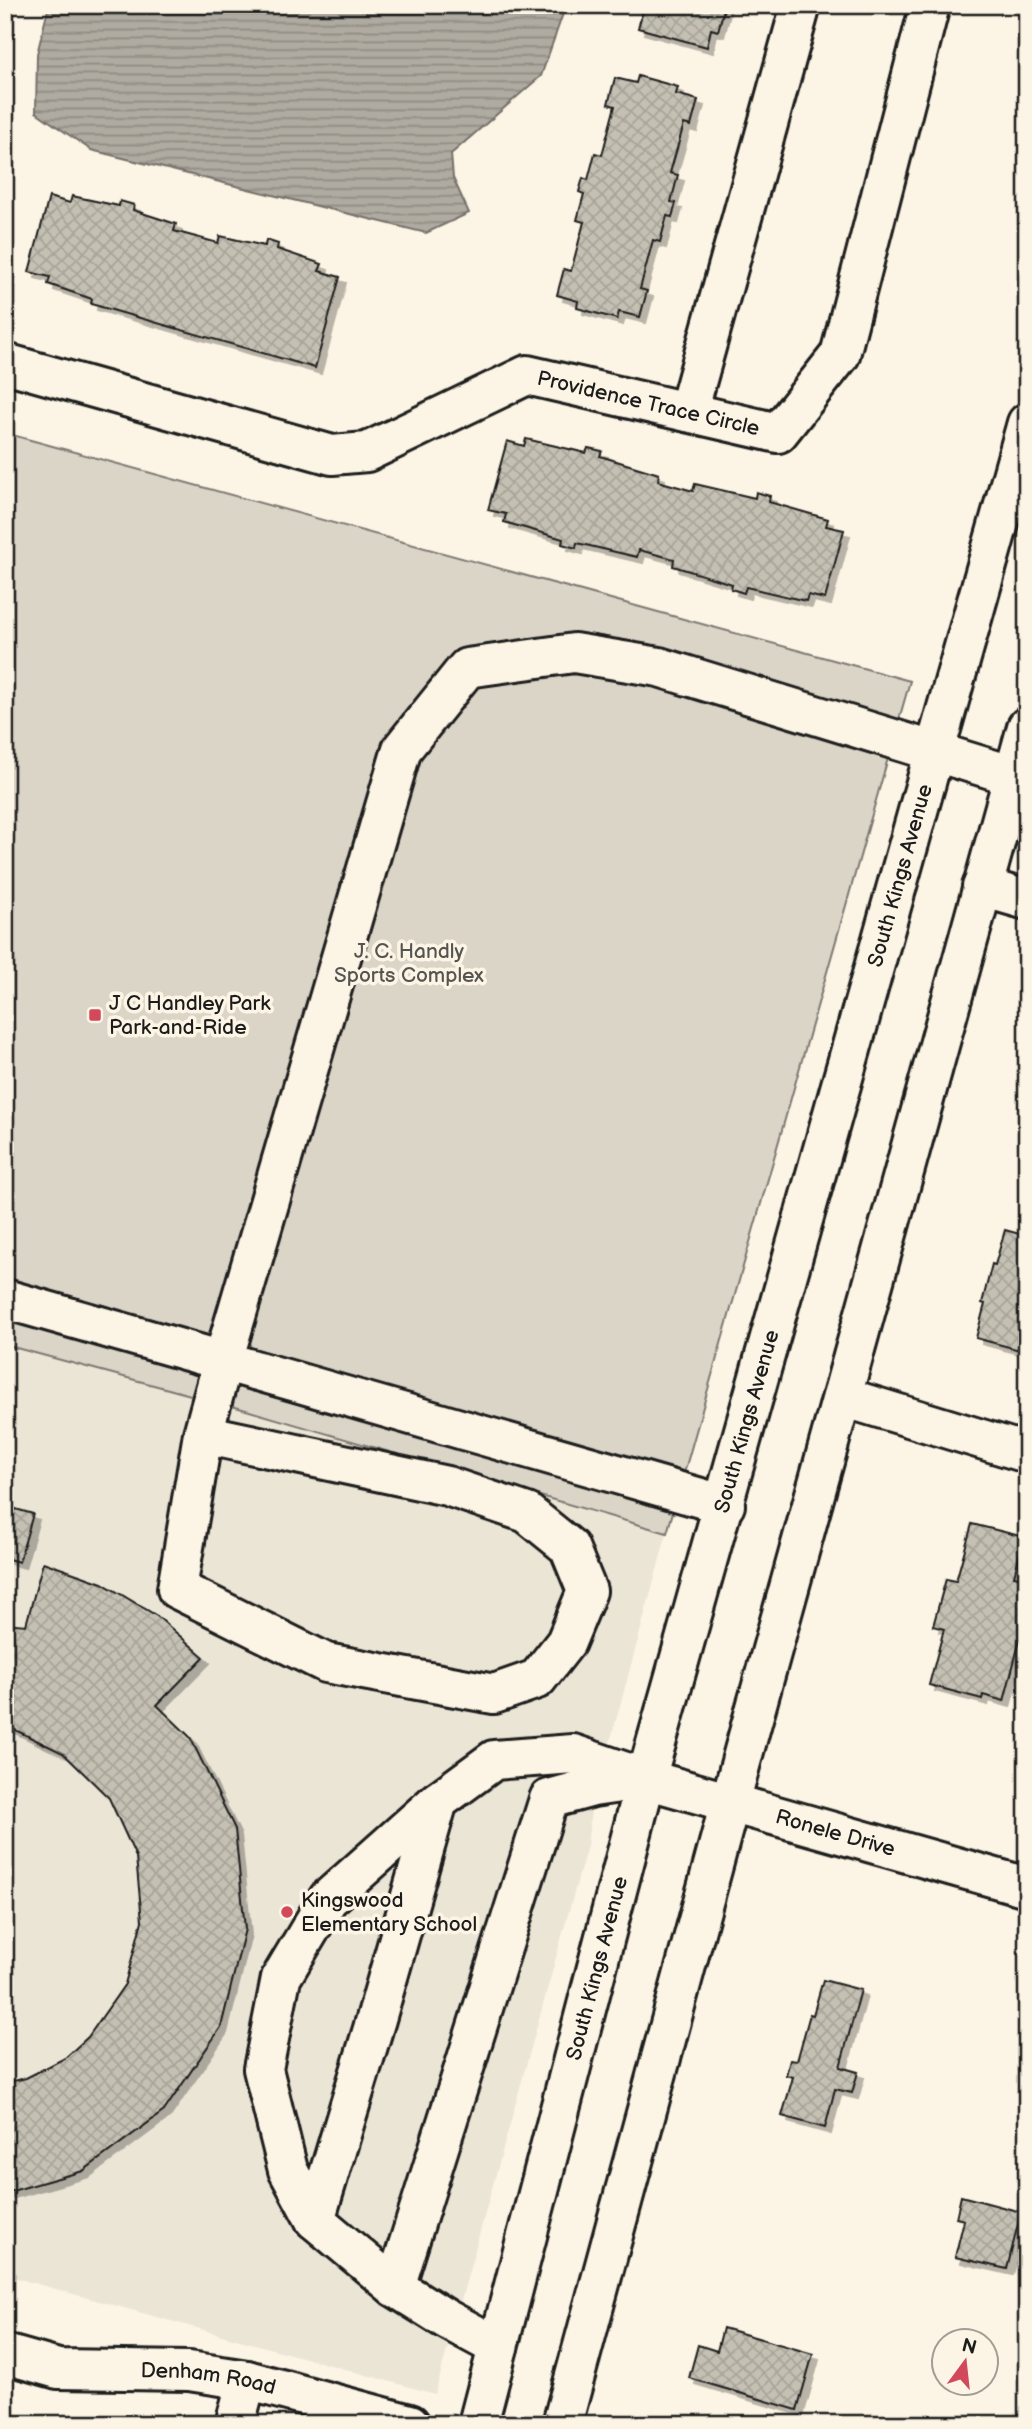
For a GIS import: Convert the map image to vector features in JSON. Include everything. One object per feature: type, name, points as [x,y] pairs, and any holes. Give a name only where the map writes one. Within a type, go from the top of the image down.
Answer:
[{"type":"main road","points":[[688,412],[801,5]]},
{"type":"main road","name":"Providence Trace Circle","points":[[5,363],[332,455],[367,452],[527,374],[778,433],[840,355],[930,5]]},
{"type":"main road","name":"South Kings Avenue","points":[[478,2424],[646,1779],[1027,423]]},
{"type":"main road","points":[[203,1434],[447,1486],[527,1513],[569,1547],[587,1591],[566,1642],[537,1679],[494,1695],[327,1662],[177,1589],[203,1434],[402,749],[467,668],[575,653],[659,667],[935,752],[1022,748],[562,2424]]},
{"type":"main road","points":[[982,887],[1027,900]]},
{"type":"main road","points":[[5,1299],[725,1505]]},
{"type":"main road","points":[[843,1397],[1027,1453]]},
{"type":"main road","name":"Ronele Drive","points":[[315,2220],[288,2170],[263,2069],[281,1978],[328,1899],[438,1801],[494,1760],[573,1755],[646,1779],[1027,1887]]},
{"type":"main road","points":[[395,2287],[549,1799],[593,1787],[646,1779]]},
{"type":"main road","points":[[438,1801],[315,2220],[395,2287],[498,2347]]},
{"type":"main road","name":"Denham Road","points":[[5,2354],[58,2369],[189,2371],[247,2379],[410,2424]]},
{"type":"main road","points":[[236,2424],[247,2379]]},
{"type":"shaded area","points":[[49,5],[566,5],[541,76],[451,154],[453,178],[469,213],[426,233],[91,150],[36,112],[37,54]]},
{"type":"shaded area","name":"Kingswood Elementary School","points":[[5,1341],[667,1533],[591,1812],[587,1846],[435,2394],[5,2275]]},
{"type":"green space","name":"J. C. Handly Sports Complex","points":[[5,433],[910,681],[667,1533],[239,1408],[5,1345]]},
{"type":"building","points":[[636,5],[725,5],[718,31],[711,29],[707,47],[638,28],[643,11],[635,9]]},
{"type":"building","points":[[638,76],[678,87],[676,94],[698,100],[691,126],[684,124],[670,173],[678,175],[671,202],[676,203],[672,217],[667,216],[660,242],[653,240],[640,289],[647,291],[640,317],[619,312],[617,319],[577,308],[578,301],[557,295],[564,269],[571,271],[584,222],[577,220],[584,194],[579,192],[583,178],[588,180],[595,153],[602,155],[615,106],[608,104],[615,78],[636,83]]},
{"type":"building","points":[[72,196],[119,206],[120,201],[134,205],[133,210],[176,224],[174,231],[218,243],[220,236],[265,246],[266,240],[278,244],[277,249],[322,264],[319,271],[340,277],[315,368],[91,304],[92,299],[48,284],[50,277],[29,272],[49,197],[70,203]]},
{"type":"building","points":[[526,439],[586,453],[588,448],[602,451],[600,456],[659,474],[658,481],[693,491],[695,484],[755,498],[756,492],[770,496],[769,502],[828,519],[826,526],[844,530],[825,599],[808,595],[806,601],[746,587],[744,593],[731,589],[732,584],[673,566],[674,559],[639,550],[637,557],[577,543],[576,548],[562,544],[563,539],[504,522],[506,514],[488,510],[507,441],[524,446]]},
{"type":"building","points":[[1005,1230],[1027,1236],[1027,1352],[976,1338],[992,1264],[995,1265]]},
{"type":"building","points":[[5,1506],[33,1514],[19,1562],[5,1558]]},
{"type":"building","points":[[972,1524],[1024,1537],[1014,1576],[1027,1579],[1027,1613],[1004,1701],[983,1695],[982,1699],[929,1685],[944,1629],[933,1626],[946,1579],[956,1581]]},
{"type":"building","points":[[43,1562],[102,1583],[157,1616],[204,1657],[157,1705],[190,1737],[235,1829],[245,1929],[221,2027],[164,2111],[83,2171],[5,2193],[5,2083],[26,2078],[65,2058],[88,2037],[125,1984],[142,1921],[136,1857],[109,1798],[63,1753],[5,1725],[5,1623],[26,1625]]},
{"type":"building","points":[[823,1980],[861,1990],[840,2067],[858,2072],[852,2093],[835,2089],[825,2128],[782,2116],[793,2077],[786,2075],[790,2060],[797,2061]]},
{"type":"building","points":[[961,2196],[1021,2212],[1007,2269],[955,2257],[964,2220],[956,2218]]},
{"type":"building","points":[[723,2328],[813,2354],[797,2410],[689,2378],[698,2345],[717,2351]]},
{"type":"place","name":"J C Handley Park Park-and-Ride","points":[[95,1015]]},
{"type":"place","name":"Kingswood Elementary School","points":[[287,1912]]}]
